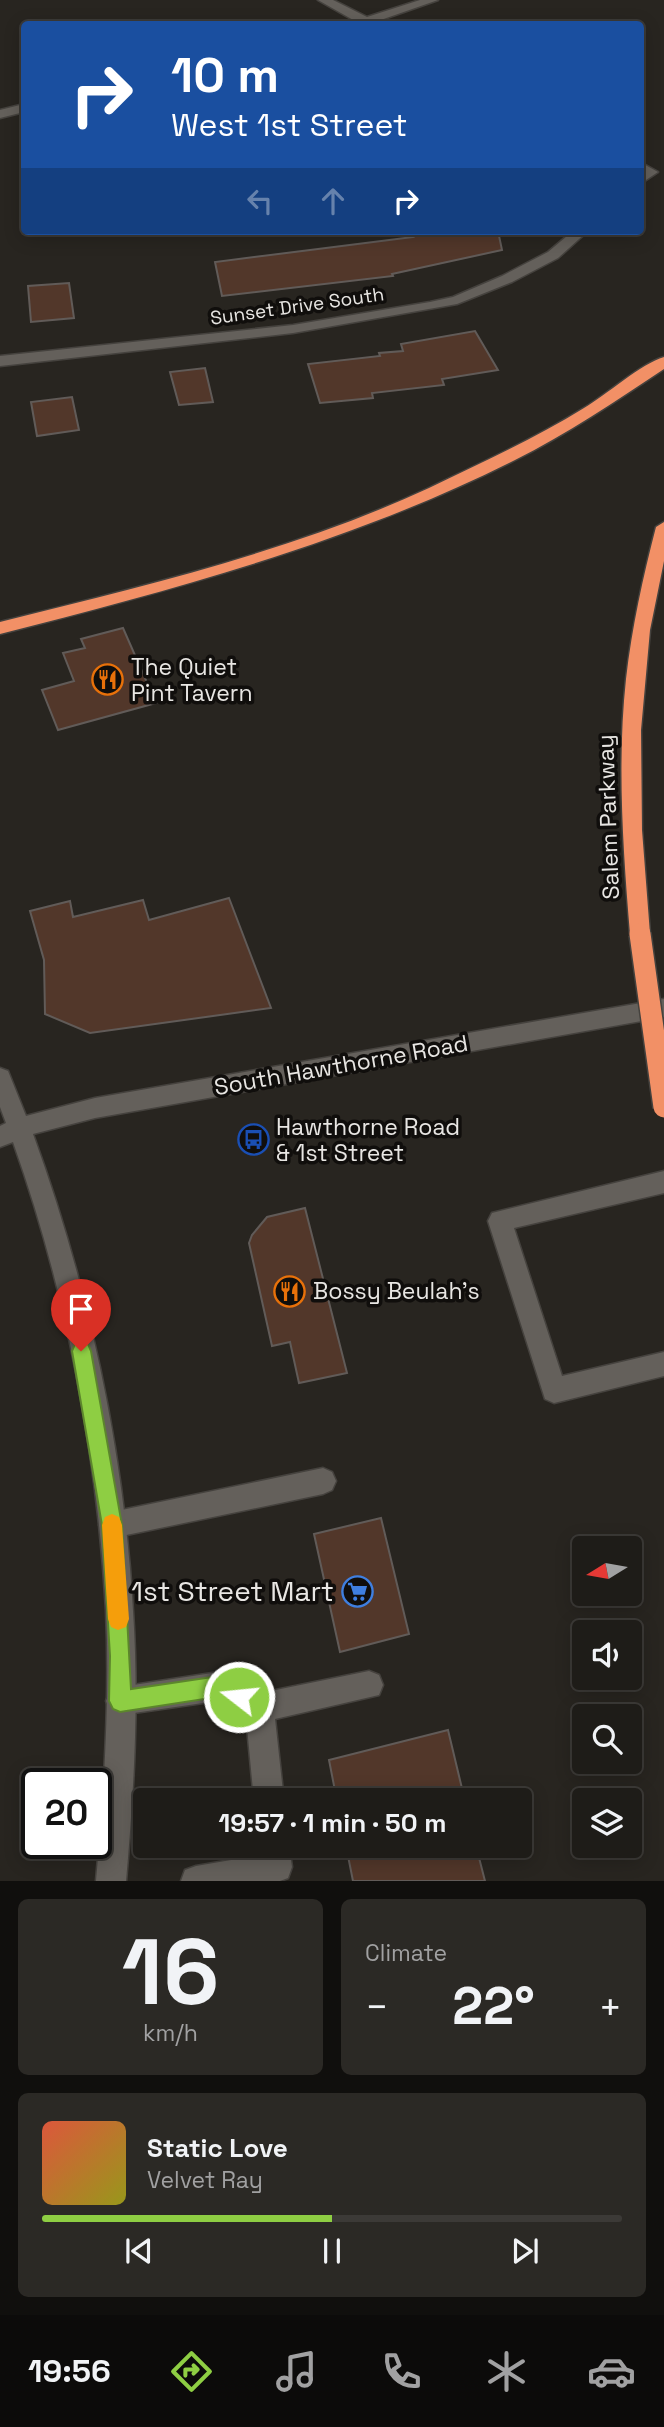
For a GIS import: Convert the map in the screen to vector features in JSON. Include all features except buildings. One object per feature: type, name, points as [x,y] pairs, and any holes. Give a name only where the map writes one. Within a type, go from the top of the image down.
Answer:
[{"type":"highway","points":[[0,628],[123,597],[266,556],[401,505],[544,438],[664,362]]},
{"type":"highway","name":"Salem Parkway","points":[[664,527],[642,615],[633,683],[629,760],[631,838],[639,934],[664,1107]]},
{"type":"main road","points":[[324,0],[360,21]]},
{"type":"main road","points":[[373,21],[432,0]]},
{"type":"main road","points":[[0,114],[21,109]]},
{"type":"main road","name":"Sunset Drive South","points":[[0,361],[293,329],[430,306],[457,300],[506,279],[553,255],[576,235]]},
{"type":"main road","name":"South Hawthorne Road","points":[[9,1132],[95,1108],[664,1008]]},
{"type":"main road","points":[[0,1078],[9,1132],[40,1188],[71,1302],[92,1400],[112,1525],[120,1656],[120,1746],[111,1881]]},
{"type":"main road","points":[[664,1182],[500,1221],[554,1390],[664,1364]]},
{"type":"main road","points":[[112,1525],[323,1482]]},
{"type":"main road","points":[[120,1701],[219,1686],[259,1708],[369,1685]]},
{"type":"main road","points":[[259,1708],[268,1788]]},
{"type":"main road","points":[[196,1881],[277,1867],[276,1858]]},
{"type":"slow traffic","points":[[112,1525],[118,1619]]},
{"type":"place","name":"The Quiet Pint Tavern","points":[[108,680]]},
{"type":"place","name":"Hawthorne Road & 1st Street","points":[[253,1140]]},
{"type":"place","name":"Bossy Beulah's","points":[[290,1291]]},
{"type":"place","name":"1st Street Mart","points":[[357,1591]]},
{"type":"route","points":[[81,1351],[92,1400],[112,1525],[120,1701],[219,1686],[239,1697]]}]
